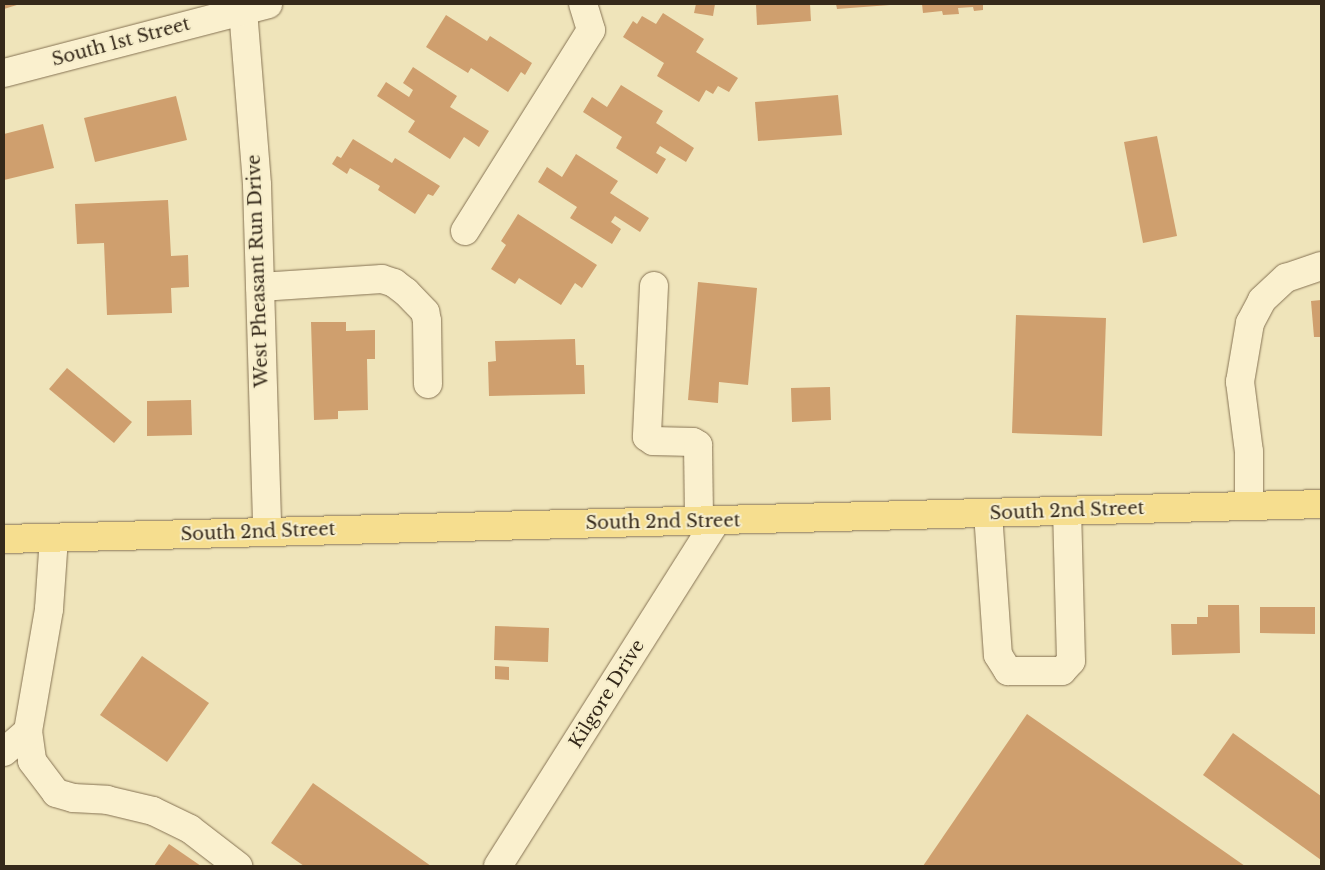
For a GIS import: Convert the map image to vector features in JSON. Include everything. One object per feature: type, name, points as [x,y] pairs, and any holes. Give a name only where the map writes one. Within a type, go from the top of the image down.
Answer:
[{"type":"main road","name":"South 2nd Street","points":[[4,539],[1321,504]]},
{"type":"street","points":[[465,231],[591,30],[583,4]]},
{"type":"street","name":"South 1st Street","points":[[4,73],[256,7]]},
{"type":"street","name":"West Pheasant Run Drive","points":[[256,7],[257,185],[267,531]]},
{"type":"street","points":[[1249,506],[1248,452],[1240,382],[1250,323],[1262,300],[1286,278],[1321,266]]},
{"type":"street","points":[[260,287],[382,279],[394,283],[406,292],[425,312],[427,321],[428,384]]},
{"type":"street","points":[[654,286],[647,437],[653,441],[693,442],[698,445],[708,521]]},
{"type":"street","points":[[988,513],[998,655],[1008,670],[1062,671],[1071,661],[1067,511]]},
{"type":"street","name":"Kilgore Drive","points":[[498,866],[708,521]]},
{"type":"street","points":[[54,538],[49,609],[28,731],[32,761],[56,793],[73,798],[107,800],[153,811],[190,830],[238,866]]},
{"type":"street","points":[[4,752],[28,731]]},
{"type":"building","points":[[4,4],[20,4],[4,9]]},
{"type":"building","points":[[696,4],[715,4],[713,16],[694,13]]},
{"type":"building","points":[[756,4],[810,4],[811,21],[757,25]]},
{"type":"building","points":[[836,4],[890,4],[890,5],[837,9]]},
{"type":"building","points":[[922,4],[987,5],[983,5],[983,10],[974,11],[973,7],[958,8],[959,14],[943,15],[942,11],[923,13]]},
{"type":"building","points":[[663,13],[704,39],[696,52],[738,78],[729,92],[718,86],[713,94],[706,90],[699,102],[657,76],[664,63],[623,37],[633,21],[637,24],[642,16],[656,24]]},
{"type":"building","points":[[446,15],[487,41],[490,36],[532,63],[525,75],[521,72],[508,92],[471,68],[468,73],[426,47]]},
{"type":"building","points":[[413,67],[457,96],[450,107],[489,131],[479,147],[464,137],[450,159],[408,132],[415,121],[377,96],[386,82],[409,97],[413,90],[403,83]]},
{"type":"building","points":[[621,85],[663,111],[656,123],[694,148],[686,162],[660,146],[656,153],[666,159],[657,174],[616,148],[622,137],[583,112],[592,97],[607,107]]},
{"type":"building","points":[[838,95],[842,135],[758,141],[755,102]]},
{"type":"building","points":[[176,96],[187,140],[95,162],[84,118]]},
{"type":"building","points":[[43,124],[54,168],[4,180],[4,134]]},
{"type":"building","points":[[1157,136],[1177,236],[1143,243],[1124,142]]},
{"type":"building","points":[[353,139],[392,163],[395,158],[440,186],[433,196],[428,194],[415,214],[378,190],[380,186],[350,168],[347,174],[332,164],[337,156],[341,158]]},
{"type":"building","points":[[576,154],[618,181],[610,193],[649,218],[640,232],[615,216],[611,222],[621,229],[612,244],[570,218],[577,207],[538,182],[547,167],[562,177]]},
{"type":"building","points":[[168,200],[171,256],[188,255],[189,287],[171,288],[172,313],[107,315],[104,243],[77,244],[75,204]]},
{"type":"building","points":[[518,214],[597,265],[582,288],[575,283],[561,305],[519,278],[515,284],[491,269],[506,245],[501,241]]},
{"type":"building","points":[[698,282],[757,288],[748,385],[719,382],[718,403],[688,400]]},
{"type":"building","points":[[1321,300],[1321,337],[1314,337],[1311,301]]},
{"type":"building","points":[[1016,315],[1106,318],[1102,436],[1012,433]]},
{"type":"building","points":[[311,322],[346,322],[346,331],[375,330],[375,359],[367,359],[368,410],[338,411],[338,419],[314,420]]},
{"type":"building","points":[[575,339],[576,365],[584,365],[585,394],[489,396],[488,362],[496,361],[495,341]]},
{"type":"building","points":[[67,368],[132,422],[114,443],[49,389]]},
{"type":"building","points":[[830,387],[831,420],[792,422],[791,388]]},
{"type":"building","points":[[191,400],[192,435],[147,436],[147,401]]},
{"type":"building","points":[[1208,605],[1239,605],[1240,653],[1172,655],[1171,624],[1197,624],[1197,617],[1208,617]]},
{"type":"building","points":[[1260,607],[1315,607],[1315,634],[1260,633]]},
{"type":"building","points":[[495,626],[549,628],[548,662],[494,660]]},
{"type":"building","points":[[142,656],[209,703],[167,762],[100,715]]},
{"type":"building","points":[[495,666],[509,667],[509,680],[495,679]]},
{"type":"building","points":[[1027,714],[1245,866],[923,866]]},
{"type":"building","points":[[1233,733],[1321,796],[1321,860],[1203,775]]},
{"type":"building","points":[[313,783],[431,866],[304,866],[271,843]]},
{"type":"building","points":[[169,844],[201,866],[154,866]]}]
